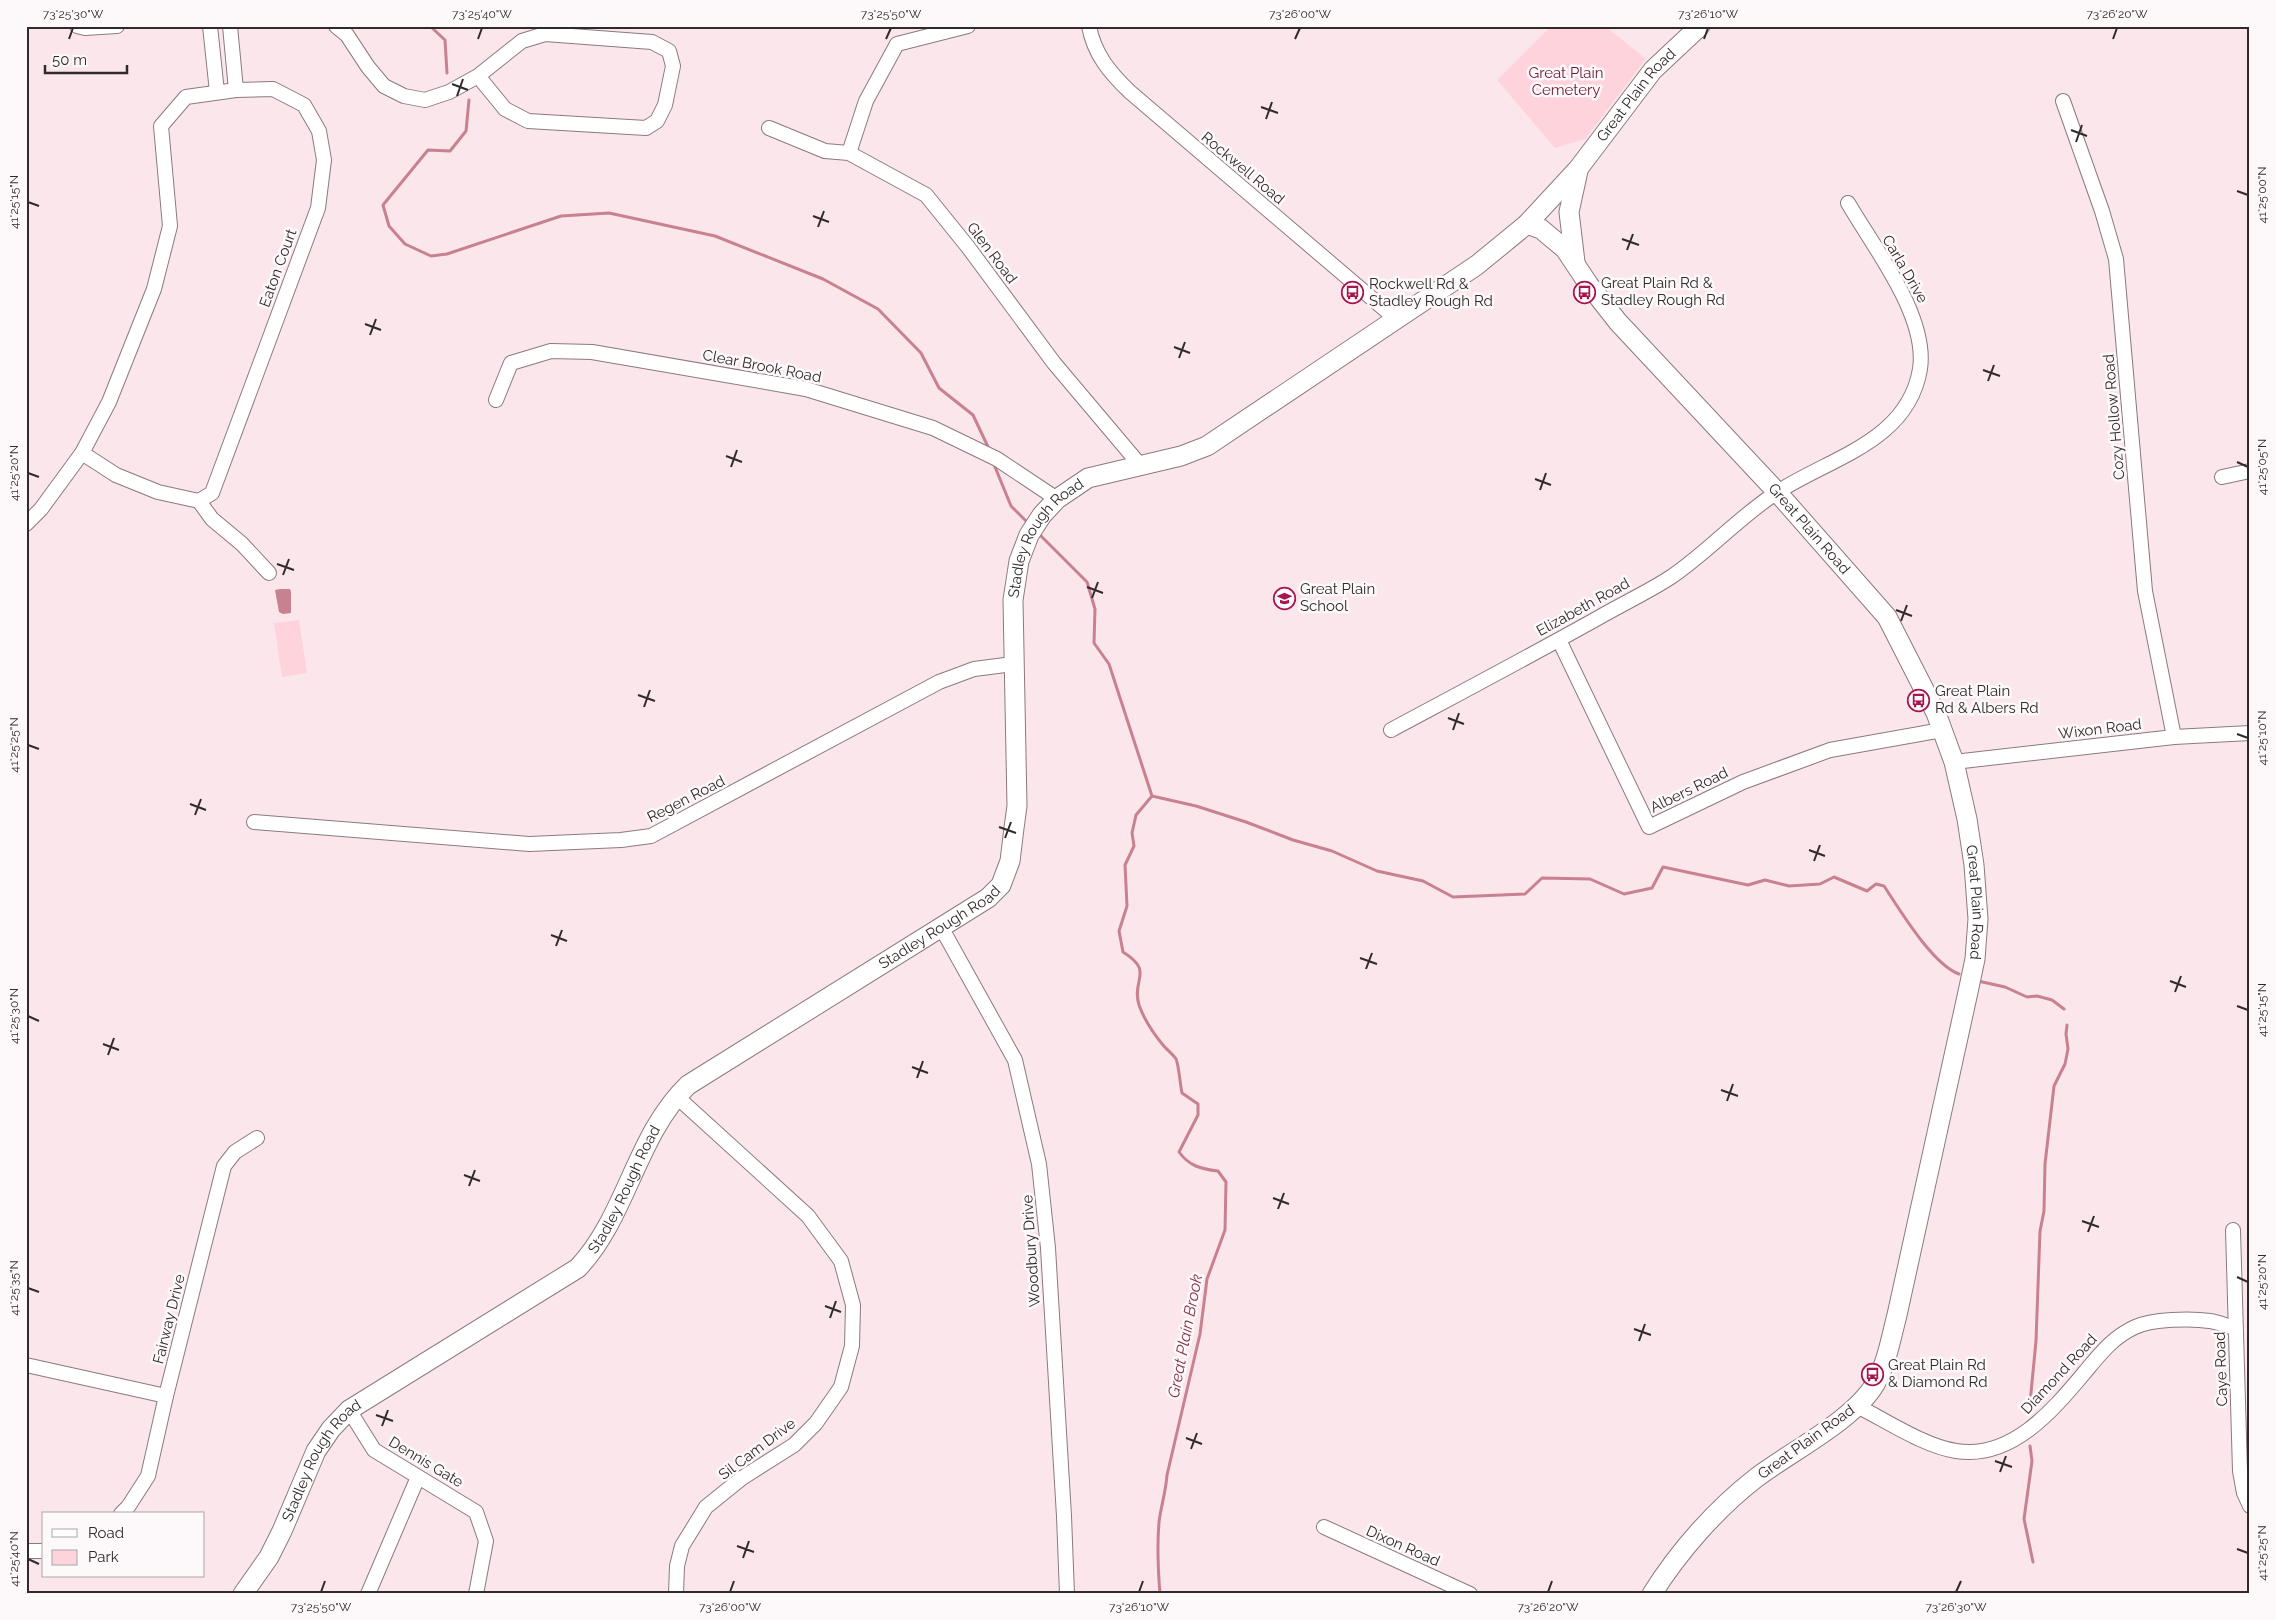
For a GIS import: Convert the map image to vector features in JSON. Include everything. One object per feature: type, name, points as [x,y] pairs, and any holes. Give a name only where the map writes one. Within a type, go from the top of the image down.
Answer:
[{"type":"main road","name":"Great Plain Road","points":[[1652,1594],[1689,1544],[1726,1504],[1756,1478],[1857,1406],[1874,1385],[1886,1358],[1944,1107],[1975,958],[1978,919],[1974,865],[1967,819],[1954,762],[1936,713],[1887,617],[1777,492],[1618,322],[1588,285],[1576,263],[1565,249],[1541,229],[1527,224],[1578,169],[1653,70],[1700,26]]},
{"type":"main road","name":"Great Plain Road","points":[[1576,263],[1569,212],[1578,169]]},
{"type":"main road","name":"Stadley Rough Road","points":[[243,1594],[269,1557],[316,1451],[331,1429],[349,1410],[578,1268],[601,1239],[654,1131],[676,1096],[706,1073],[988,898],[1001,885],[1010,861],[1017,806],[1013,600],[1019,561],[1033,528],[1057,499],[1088,478],[1181,456],[1207,446],[1477,265],[1527,224]]},
{"type":"street","points":[[77,26],[94,28],[117,26]]},
{"type":"street","points":[[210,26],[217,92]]},
{"type":"street","points":[[230,26],[236,90]]},
{"type":"street","points":[[336,26],[347,35],[368,67],[384,86],[404,96],[425,100],[449,92],[478,76],[522,41],[545,34],[652,42],[669,51],[673,66],[665,105],[657,121],[646,128],[528,121],[505,109],[478,76]]},
{"type":"street","points":[[849,153],[866,101],[897,44],[968,26]]},
{"type":"street","name":"Rockwell Road","points":[[1089,26],[1098,54],[1111,74],[1396,319]]},
{"type":"street","name":"Eaton Court","points":[[26,524],[41,509],[82,453],[109,402],[150,298],[170,226],[161,126],[186,97],[236,90],[274,89],[304,105],[319,130],[324,160],[318,208],[212,493],[199,501]]},
{"type":"street","name":"Cozy Hollow Road","points":[[2063,101],[2102,211],[2116,259],[2145,591],[2174,736]]},
{"type":"street","name":"Glen Road","points":[[769,128],[824,151],[849,153],[926,195],[968,247],[1054,362],[1140,465]]},
{"type":"street","name":"Carla Drive","points":[[1777,492],[1882,433],[1906,408],[1915,389],[1921,349],[1911,310],[1848,203]]},
{"type":"street","name":"Clear Brook Road","points":[[496,400],[511,363],[551,351],[592,352],[806,389],[933,428],[997,460],[1057,499]]},
{"type":"street","points":[[82,453],[116,475],[158,492],[199,501],[212,519],[242,544],[269,573]]},
{"type":"street","points":[[2222,477],[2250,472]]},
{"type":"street","name":"Elizabeth Road","points":[[1391,730],[1559,640],[1671,576],[1777,492]]},
{"type":"street","name":"Albers Road","points":[[1559,640],[1649,827],[1743,782],[1830,750],[1942,730]]},
{"type":"street","name":"Regen Road","points":[[254,822],[529,844],[621,840],[651,836],[939,682],[974,669],[1013,664]]},
{"type":"street","name":"Wixon Road","points":[[1954,762],[2174,736],[2250,733]]},
{"type":"street","name":"Woodbury Drive","points":[[941,927],[1014,1060],[1039,1164],[1048,1248],[1067,1594]]},
{"type":"street","name":"Sil Cam Drive","points":[[676,1096],[808,1216],[840,1261],[854,1305],[852,1346],[841,1387],[816,1423],[794,1444],[742,1478],[706,1507],[682,1546],[676,1594]]},
{"type":"street","name":"Fairway Drive","points":[[123,1512],[148,1476],[166,1396],[224,1166],[235,1152],[257,1138]]},
{"type":"street","name":"Caye Road","points":[[2232,1230],[2240,1471],[2244,1493],[2250,1506]]},
{"type":"street","name":"Diamond Road","points":[[1857,1406],[1939,1447],[1958,1451],[1984,1451],[2014,1441],[2044,1418],[2112,1340],[2136,1326],[2162,1321],[2210,1321],[2236,1328]]},
{"type":"street","points":[[26,1365],[166,1396]]},
{"type":"street","name":"Dennis Gate","points":[[349,1410],[374,1450],[476,1512],[486,1541],[476,1594]]},
{"type":"street","points":[[368,1594],[418,1477]]},
{"type":"street","name":"Dixon Road","points":[[1324,1527],[1470,1594]]},
{"type":"street","points":[[26,1551],[42,1551]]},
{"type":"green space","name":"Great Plain Cemetery","points":[[1551,26],[1605,26],[1646,59],[1585,139],[1555,148],[1497,80]]},
{"type":"green space","points":[[299,620],[307,673],[282,677],[274,623]]},
{"type":"shaded area","points":[[290,589],[291,613],[283,614],[279,612],[275,590]]},
{"type":"waterway","points":[[430,26],[445,40],[447,73]]},
{"type":"waterway","points":[[469,100],[466,131],[450,151],[428,150],[383,205],[389,226],[405,244],[431,256],[447,254],[561,216],[609,213],[715,236],[823,279],[878,309],[921,353],[939,388],[973,415],[989,449]]},
{"type":"waterway","points":[[993,462],[1011,506],[1028,523]]},
{"type":"waterway","points":[[1038,533],[1087,582],[1095,609],[1094,643],[1109,664],[1152,796],[1196,806],[1246,822],[1293,840],[1332,851],[1377,871],[1423,881],[1453,897],[1525,894],[1542,878],[1590,879],[1624,894],[1652,888],[1663,867],[1748,885],[1765,880],[1789,886],[1820,884],[1834,877],[1867,891],[1876,884],[1884,886],[1917,935],[1938,959],[1959,974]]},
{"type":"waterway","name":"Great Plain Brook","points":[[1152,796],[1136,815],[1132,833],[1134,846],[1125,865],[1127,906],[1119,931],[1123,952],[1133,959],[1140,971],[1137,996],[1143,1015],[1164,1047],[1176,1059],[1182,1093],[1198,1104],[1198,1115],[1179,1152],[1187,1161],[1196,1166],[1218,1171],[1226,1182],[1225,1230],[1207,1279],[1200,1334],[1167,1475],[1160,1516],[1158,1531],[1160,1594]]},
{"type":"waterway","points":[[1978,981],[2005,987],[2027,997],[2037,996],[2052,1000],[2064,1009]]},
{"type":"waterway","points":[[2030,1403],[2036,1341],[2040,1231],[2044,1211],[2045,1164],[2054,1086],[2065,1064],[2068,1049],[2067,1025]]},
{"type":"waterway","points":[[2030,1446],[2032,1461],[2024,1519],[2033,1562]]},
{"type":"place","name":"Great Plain Rd & Stadley Rough Rd","points":[[1585,292]]},
{"type":"place","name":"Rockwell Rd & Stadley Rough Rd","points":[[1353,293]]},
{"type":"place","name":"Great Plain School","points":[[1284,598]]},
{"type":"place","name":"Great Plain Rd & Albers Rd","points":[[1919,700]]},
{"type":"place","name":"Great Plain Rd & Diamond Rd","points":[[1872,1374]]}]
